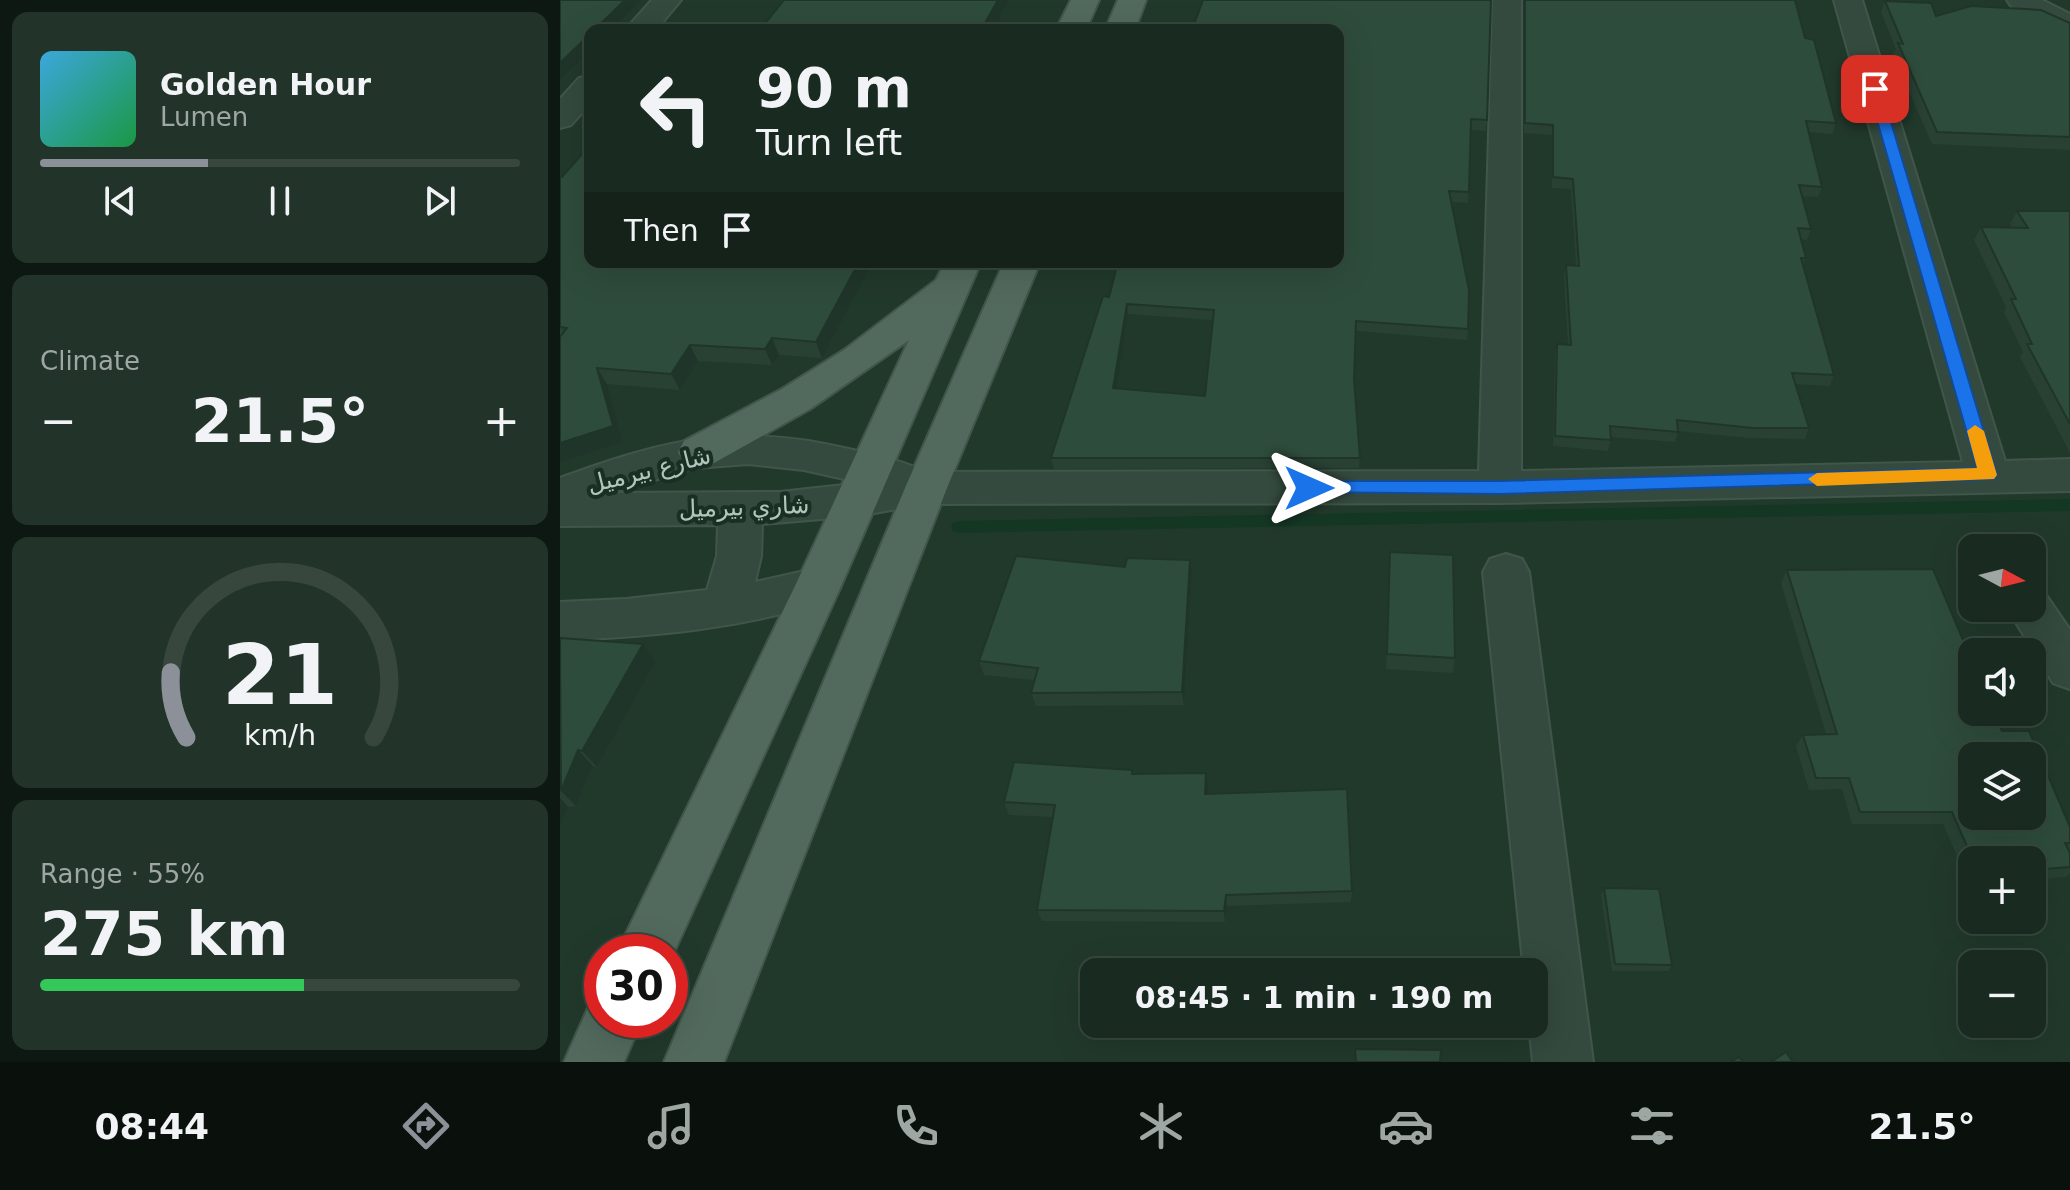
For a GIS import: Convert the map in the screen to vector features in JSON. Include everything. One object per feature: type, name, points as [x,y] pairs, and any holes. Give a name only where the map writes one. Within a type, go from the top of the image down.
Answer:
[{"type":"main road","points":[[1074,24],[1085,0]]},
{"type":"main road","points":[[1122,24],[1132,0]]},
{"type":"main road","points":[[694,1062],[926,488],[1019,268]]},
{"type":"main road","points":[[699,452],[761,420],[869,352],[958,273]]},
{"type":"main road","points":[[654,934],[818,586],[958,273]]},
{"type":"main road","points":[[594,1062],[605,1038]]},
{"type":"street","points":[[645,24],[667,0]]},
{"type":"street","points":[[1500,487],[1507,0]]},
{"type":"street","points":[[1848,0],[1988,475]]},
{"type":"street","points":[[2021,0],[2070,26]]},
{"type":"street","points":[[560,118],[584,92]]},
{"type":"street","name":"شارع بيرميل","points":[[560,495],[699,452],[788,453],[864,484]]},
{"type":"street","name":"شاري بيرميل","points":[[560,510],[741,510],[864,484],[926,488],[1500,487],[2070,475]]},
{"type":"street","points":[[725,608],[739,556],[741,510]]},
{"type":"street","points":[[1506,572],[1563,1062]]},
{"type":"street","points":[[560,621],[629,620],[725,608],[818,586]]},
{"type":"street","points":[[2039,622],[2070,669]]},
{"type":"building","points":[[560,0],[625,0],[600,24],[584,24],[584,40],[560,63]]},
{"type":"building","points":[[784,0],[998,0],[984,24],[765,24]]},
{"type":"building","points":[[1203,0],[1491,0],[1487,120],[1471,119],[1469,192],[1449,191],[1469,290],[1468,329],[1356,321],[1354,379],[1360,458],[1051,458],[1103,296],[1109,297],[1116,268],[1344,268],[1344,24],[1194,24]],"holes":[[[1127,304],[1214,310],[1205,396],[1113,388]]]},
{"type":"building","points":[[1525,0],[1795,0],[1805,38],[1814,40],[1836,123],[1806,121],[1822,187],[1799,185],[1811,229],[1798,228],[1806,258],[1801,258],[1834,375],[1792,373],[1809,428],[1753,428],[1677,420],[1678,432],[1610,426],[1611,440],[1555,436],[1557,344],[1571,345],[1566,265],[1579,266],[1573,179],[1553,177],[1553,125],[1525,123]]},
{"type":"building","points":[[1885,1],[1931,3],[1936,16],[1971,6],[2041,10],[2070,23],[2070,137],[1937,132],[1898,43],[1903,44]]},
{"type":"building","points":[[584,152],[584,268],[856,268],[816,342],[772,338],[765,349],[690,345],[671,374],[597,368],[613,426],[560,443],[560,337],[567,328],[560,327],[562,177]]},
{"type":"building","points":[[2017,211],[2070,211],[2070,424],[2027,344],[2032,344],[2011,299],[2016,299],[1981,227],[2028,228]]},
{"type":"building","points":[[1390,552],[1453,555],[1455,658],[1387,654]]},
{"type":"building","points":[[1016,556],[1125,567],[1127,558],[1190,560],[1182,692],[1031,693],[1038,668],[979,661]]},
{"type":"building","points":[[1933,569],[1962,638],[1958,638],[1958,726],[2000,726],[2002,731],[2029,731],[2034,742],[1958,742],[1958,826],[1952,812],[1860,812],[1849,778],[1816,778],[1803,735],[1837,734],[1787,570]]},
{"type":"building","points":[[560,638],[643,644],[582,751],[578,750],[561,791]]},
{"type":"building","points":[[1014,762],[1132,770],[1132,774],[1206,773],[1205,794],[1347,789],[1352,891],[1226,895],[1224,911],[1037,910],[1055,805],[1004,802]]},
{"type":"building","points":[[2046,771],[2070,827],[2070,843],[2065,843],[2070,853],[2070,867],[2046,869],[2046,846],[1967,846],[1960,830],[2046,830]]},
{"type":"building","points":[[1604,888],[1659,889],[1672,965],[1615,964]]},
{"type":"building","points":[[1355,1049],[1441,1050],[1440,1062],[1356,1062]]},
{"type":"building","points":[[1786,1052],[1793,1062],[1771,1062]]},
{"type":"waterway","points":[[959,527],[2070,505]]},
{"type":"slow traffic","points":[[1817,479],[1988,475],[1975,431]]},
{"type":"route","points":[[1309,488],[1500,487],[1988,475],[1875,89]]}]
